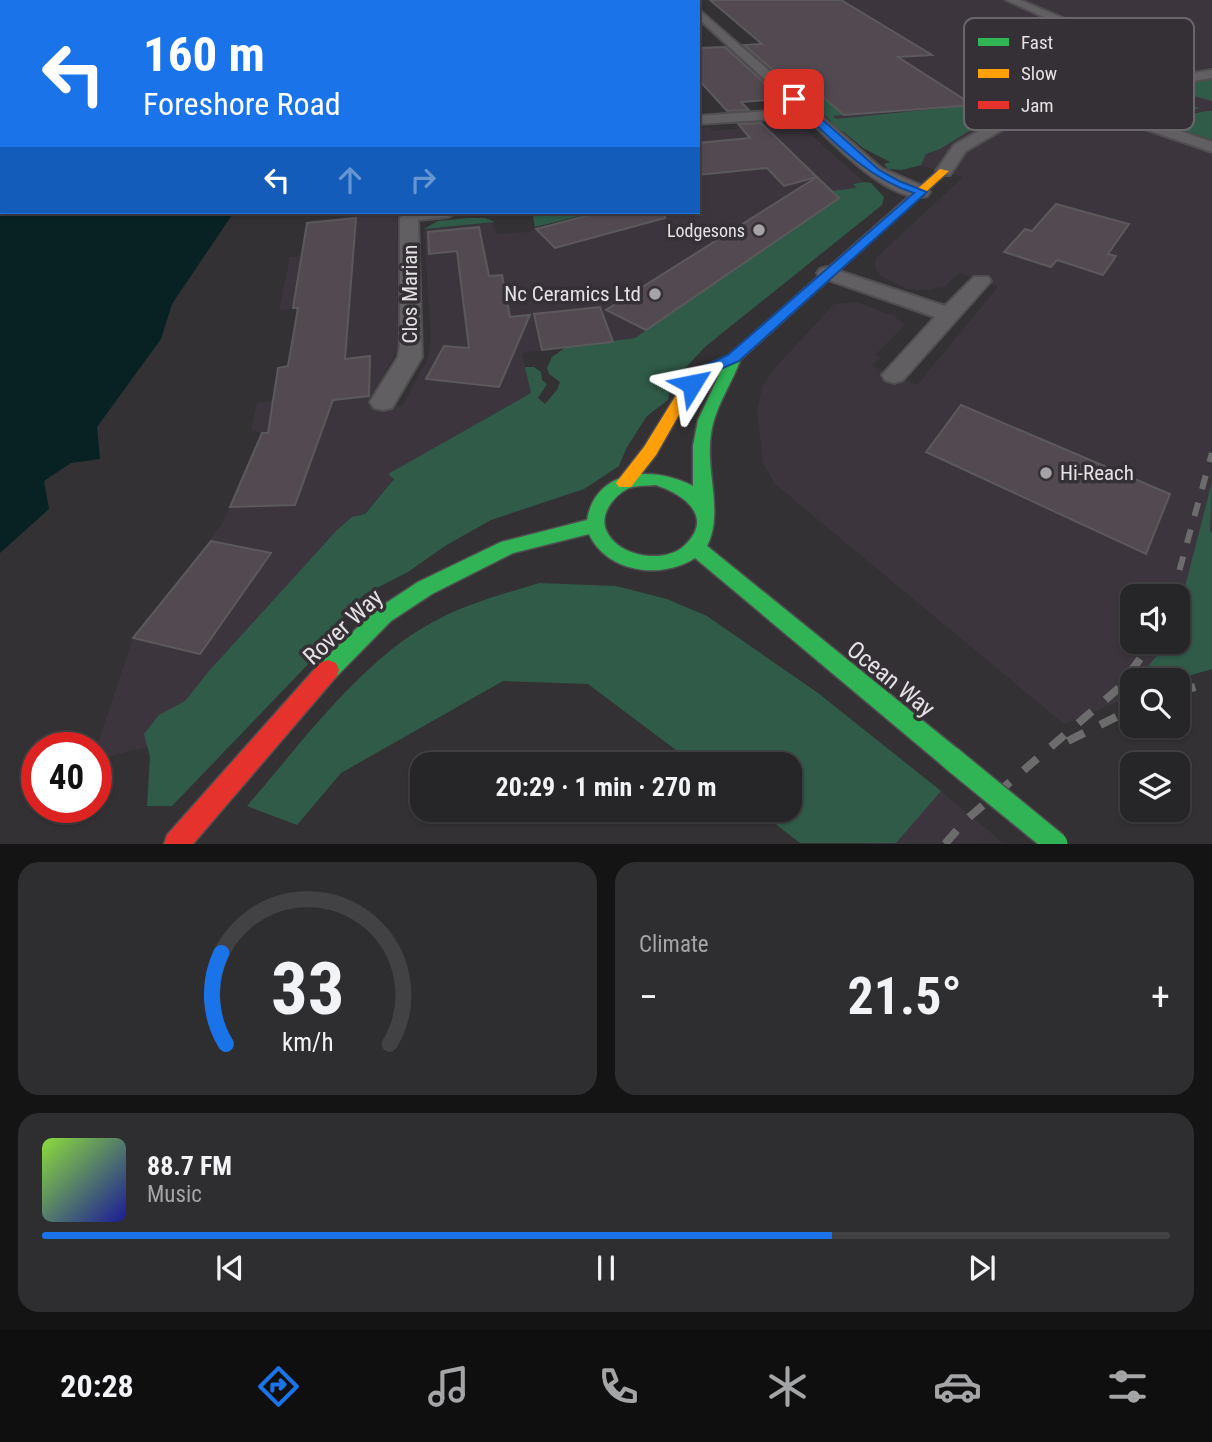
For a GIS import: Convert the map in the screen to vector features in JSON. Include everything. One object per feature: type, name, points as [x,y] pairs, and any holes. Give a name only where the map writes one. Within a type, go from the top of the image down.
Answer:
[{"type":"street","points":[[1011,0],[1053,18]]},
{"type":"street","points":[[700,14],[875,172],[895,184],[921,192]]},
{"type":"street","points":[[1194,76],[1212,74]]},
{"type":"street","points":[[700,120],[808,113]]},
{"type":"street","points":[[944,172],[960,148],[990,130]]},
{"type":"street","points":[[625,483],[650,451],[683,395],[702,372],[734,358],[944,172],[1026,130]]},
{"type":"street","points":[[1163,130],[1212,147]]},
{"type":"street","name":"Clos Marian","points":[[383,402],[410,356],[409,218],[425,214]]},
{"type":"street","points":[[827,273],[949,315]]},
{"type":"street","points":[[894,375],[981,281]]},
{"type":"street","points":[[705,511],[687,490],[673,483],[649,480],[625,483],[611,490],[601,500],[596,512],[596,526],[601,539],[612,551],[628,560],[666,564],[697,549],[705,537],[708,524],[699,462],[702,430],[727,379],[734,358]]},
{"type":"street","name":"Rover Way","points":[[176,844],[298,702],[355,641],[384,615],[425,588],[508,547],[596,526]]},
{"type":"street","name":"Ocean Way","points":[[697,549],[1056,844]]},
{"type":"shaded area","points":[[710,0],[1212,0],[1212,669],[1190,675],[1190,668],[1120,668],[1120,701],[1064,724],[775,484],[763,463],[757,409],[763,385],[773,370],[834,304],[857,302],[894,316],[905,325],[875,355],[880,357],[872,366],[917,385],[998,287],[959,273],[944,287],[928,290],[907,289],[880,275],[875,268],[876,258],[963,177],[903,161],[832,116],[842,115]]},
{"type":"shaded area","points":[[798,123],[864,182],[854,184],[857,188],[635,338],[522,353],[531,393],[389,474],[394,478],[181,738],[112,756],[112,732],[102,732],[133,638],[222,524],[262,434],[251,429],[257,403],[273,400],[278,368],[345,359],[289,360],[298,308],[279,310],[290,257],[302,256],[307,221],[397,214],[398,348],[372,397],[402,407],[428,358],[431,340],[424,229],[492,223],[497,234],[528,232],[594,214],[700,214],[700,128],[709,127],[713,131]]},
{"type":"shaded area","points":[[930,782],[1003,843],[869,844]]},
{"type":"green space","points":[[1212,79],[1212,101],[1194,96],[1194,82]]},
{"type":"green space","points":[[816,91],[843,115],[833,116],[836,119],[964,107],[964,130],[971,130],[940,149],[926,154],[921,165],[902,170],[888,169],[884,164],[890,162],[863,148],[844,132],[828,124],[831,121],[799,92]]},
{"type":"green space","points":[[1212,111],[1212,140],[1182,130],[1194,130],[1194,114]]},
{"type":"green space","points":[[871,183],[884,197],[882,205],[706,346],[672,382],[668,400],[647,416],[627,447],[619,466],[584,489],[491,520],[445,546],[408,572],[365,594],[343,614],[342,629],[172,806],[147,806],[150,757],[144,734],[159,715],[185,701],[336,531],[352,517],[365,514],[394,479],[388,474],[531,393],[525,367],[534,367],[541,372],[542,380],[547,384],[538,398],[545,404],[560,382],[549,374],[547,368],[552,357],[566,347],[635,338],[838,199],[831,191],[857,188],[853,184]]},
{"type":"green space","points":[[538,214],[588,214],[535,227],[533,217]]},
{"type":"green space","points":[[485,218],[495,222],[424,229],[438,221]]},
{"type":"green space","points":[[1212,482],[1212,669],[1190,675],[1190,668],[1147,668],[1158,654],[1190,654],[1190,584],[1186,584]]},
{"type":"green space","points":[[539,583],[616,586],[667,599],[707,616],[818,693],[941,791],[896,843],[800,843],[773,822],[802,822],[802,752],[679,752],[588,684],[503,681],[341,773],[297,825],[247,806],[333,705],[381,658],[433,622],[485,600]]},
{"type":"water","points":[[0,214],[233,214],[172,304],[161,339],[97,427],[100,459],[71,463],[44,481],[49,509],[0,553]]},
{"type":"building","points":[[710,0],[841,0],[932,55],[898,57],[964,99],[964,106],[844,115],[822,96],[804,97],[744,45],[762,44]]},
{"type":"building","points":[[725,47],[782,99],[741,102],[749,110],[727,111],[700,81],[700,48]]},
{"type":"building","points":[[761,123],[817,177],[784,186],[767,168],[700,175],[700,143],[750,138],[738,124]]},
{"type":"building","points":[[817,177],[839,198],[646,330],[606,310]]},
{"type":"building","points":[[1056,204],[1129,224],[1108,254],[1116,256],[1103,275],[1057,260],[1051,267],[1004,252],[1025,229],[1032,231]]},
{"type":"building","points":[[593,214],[665,214],[665,218],[555,248],[536,229]]},
{"type":"building","points":[[356,218],[345,359],[370,356],[369,396],[333,400],[295,505],[230,507],[262,433],[268,433],[278,368],[288,366],[298,308],[293,308],[307,223]]},
{"type":"building","points":[[479,227],[489,276],[502,275],[510,317],[530,315],[499,387],[426,379],[444,346],[469,348],[457,251],[429,254],[428,232]]},
{"type":"building","points":[[600,307],[613,342],[542,350],[534,314]]},
{"type":"building","name":"Hi-Reach","points":[[961,405],[1170,494],[1146,554],[926,452]]},
{"type":"building","points":[[211,541],[271,553],[200,654],[133,638]]},
{"type":"railway","points":[[1176,584],[1212,453]]},
{"type":"railway","points":[[945,844],[966,820],[1119,688],[1143,654]]},
{"type":"railway","points":[[1190,688],[1212,682]]},
{"type":"railway","points":[[1068,741],[1120,715]]},
{"type":"traffic: fast","points":[[705,511],[701,472],[703,433],[710,408],[734,358]]},
{"type":"traffic: fast","points":[[657,479],[692,494],[704,511],[706,527],[699,542],[686,555],[669,562],[648,564],[626,559],[605,544],[599,536],[596,527],[599,509],[609,493],[617,487],[633,481],[657,479]]},
{"type":"traffic: fast","points":[[328,670],[384,615],[425,588],[508,547],[596,525]]},
{"type":"traffic: fast","points":[[697,549],[951,758]]},
{"type":"traffic: fast","points":[[951,758],[1056,844]]},
{"type":"traffic: slow","points":[[625,483],[650,451],[683,395],[702,372],[734,358],[944,171]]},
{"type":"traffic: jam","points":[[176,844],[328,670]]},
{"type":"place","name":"Lodgesons","points":[[759,230]]},
{"type":"place","name":"Nc Ceramics Ltd","points":[[655,294]]},
{"type":"place","name":"Hi-Reach","points":[[1046,473]]},
{"type":"route","points":[[692,384],[702,372],[734,358],[921,192],[895,184],[875,172],[794,99]]}]
